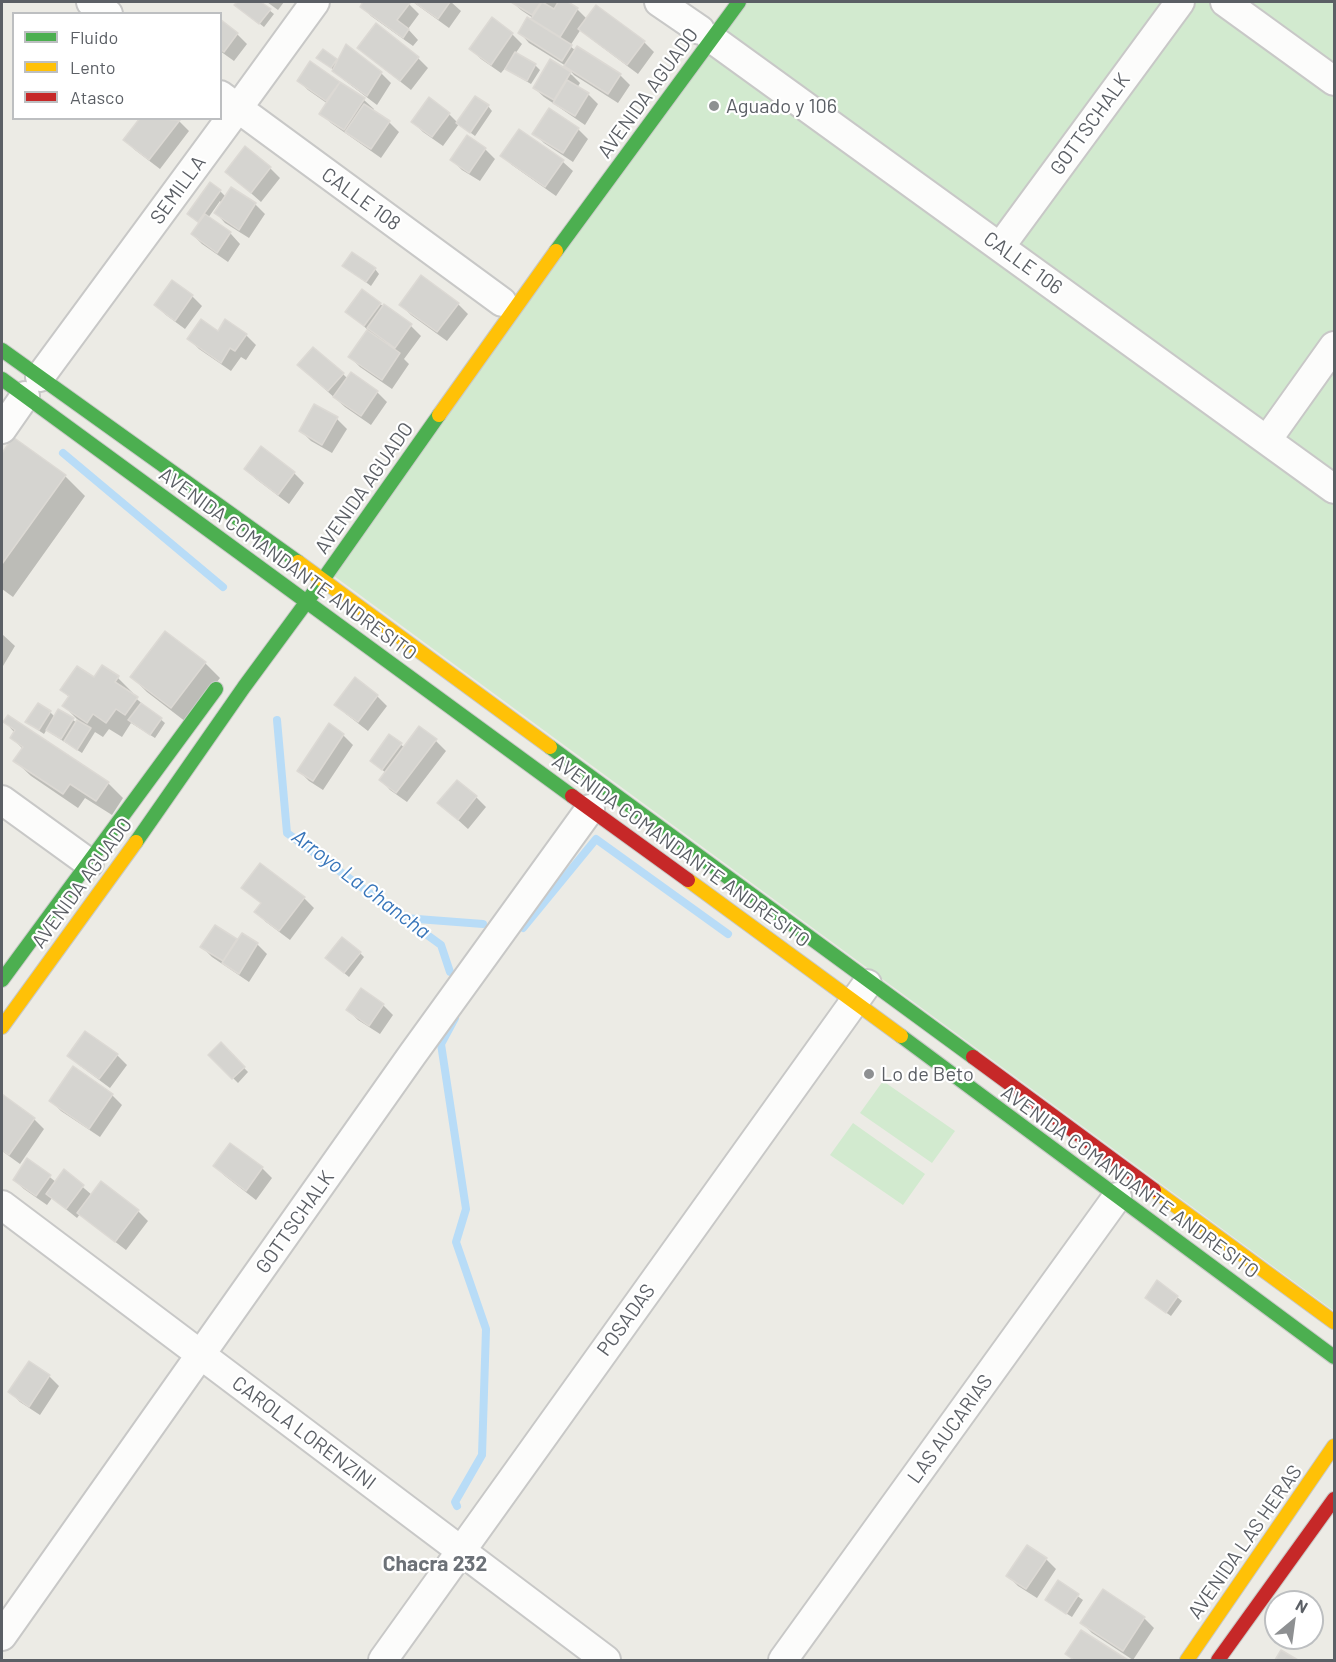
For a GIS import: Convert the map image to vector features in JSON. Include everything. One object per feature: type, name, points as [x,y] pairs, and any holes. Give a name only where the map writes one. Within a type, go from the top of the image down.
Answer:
[{"type":"main road","name":"AVENIDA AGUADO","points":[[2,1027],[110,880],[244,687],[322,581],[513,310],[703,32],[739,2]]},
{"type":"main road","name":"AVENIDA COMANDANTE ANDRESITO","points":[[2,350],[32,387],[297,578],[306,601],[590,809],[862,991],[1335,1322]]},
{"type":"main road","name":"AVENIDA COMANDANTE ANDRESITO","points":[[2,379],[32,387],[297,578],[322,581],[862,991],[1117,1197],[1335,1357]]},
{"type":"main road","name":"AVENIDA AGUADO","points":[[2,980],[223,679]]},
{"type":"main road","name":"AVENIDA LAS HERAS","points":[[1187,1660],[1335,1446]]},
{"type":"main road","points":[[1218,1660],[1335,1499]]},
{"type":"street","points":[[91,2],[105,12]]},
{"type":"street","name":"SEMILLA","points":[[229,102],[315,2]]},
{"type":"street","name":"CALLE 106","points":[[659,2],[1335,489]]},
{"type":"street","name":"GOTTSCHALK","points":[[1000,247],[1180,2]]},
{"type":"street","points":[[1225,2],[1335,81]]},
{"type":"street","name":"CALLE 108","points":[[229,102],[502,302]]},
{"type":"street","name":"SEMILLA","points":[[2,429],[217,120]]},
{"type":"street","points":[[1267,440],[1335,346]]},
{"type":"street","points":[[2,800],[88,863]]},
{"type":"street","name":"GOTTSCHALK","points":[[2,1636],[412,1055],[590,809]]},
{"type":"street","name":"POSADAS","points":[[383,1660],[862,991]]},
{"type":"street","name":"LAS AUCARIAS","points":[[783,1660],[1117,1197]]},
{"type":"street","name":"CAROLA LORENZINI","points":[[2,1205],[606,1660]]},
{"type":"green space","points":[[746,2],[1334,2],[1334,1311],[330,573]]},
{"type":"green space","points":[[883,1081],[955,1131],[932,1163],[860,1113]]},
{"type":"green space","points":[[853,1123],[925,1174],[903,1205],[830,1155]]},
{"type":"building","points":[[237,2],[261,2],[271,9],[259,24],[234,5]]},
{"type":"building","points":[[363,2],[410,3],[397,20],[409,29],[403,38],[360,7]]},
{"type":"building","points":[[414,2],[450,2],[438,19]]},
{"type":"building","points":[[511,2],[541,2],[532,15]]},
{"type":"building","points":[[542,2],[554,9],[558,2],[568,2],[578,8],[560,37],[531,19]]},
{"type":"building","points":[[596,5],[645,41],[627,65],[578,29]]},
{"type":"building","points":[[492,17],[513,33],[491,65],[469,49]]},
{"type":"building","points":[[527,17],[572,45],[562,61],[518,33]]},
{"type":"building","points":[[222,21],[238,33],[224,52],[222,50]]},
{"type":"building","points":[[376,23],[419,57],[400,81],[357,48]]},
{"type":"building","points":[[346,44],[382,72],[367,96],[332,71]]},
{"type":"building","points":[[577,46],[621,74],[608,94],[564,66]]},
{"type":"building","points":[[323,49],[337,59],[331,68],[316,58]]},
{"type":"building","points":[[515,52],[536,64],[527,81],[505,69]]},
{"type":"building","points":[[550,59],[571,72],[554,100],[533,88]]},
{"type":"building","points":[[310,61],[340,82],[326,101],[297,81]]},
{"type":"building","points":[[567,80],[589,93],[575,116],[553,103]]},
{"type":"building","points":[[340,82],[365,98],[344,130],[319,114]]},
{"type":"building","points":[[475,96],[489,105],[470,133],[456,123]]},
{"type":"building","points":[[429,97],[450,113],[432,137],[411,122]]},
{"type":"building","points":[[364,104],[390,121],[371,149],[345,132]]},
{"type":"building","points":[[549,108],[579,128],[563,153],[532,134]]},
{"type":"building","points":[[138,120],[180,120],[149,160],[123,140]]},
{"type":"building","points":[[519,129],[564,160],[545,187],[500,156]]},
{"type":"building","points":[[467,135],[486,148],[469,173],[450,160]]},
{"type":"building","points":[[245,146],[271,167],[251,193],[225,172]]},
{"type":"building","points":[[210,182],[221,190],[198,222],[187,214]]},
{"type":"building","points":[[231,187],[256,203],[239,230],[214,213]]},
{"type":"building","points":[[205,214],[231,232],[217,253],[191,234]]},
{"type":"building","points":[[352,252],[376,268],[366,282],[342,266]]},
{"type":"building","points":[[421,275],[459,303],[437,332],[399,305]]},
{"type":"building","points":[[172,280],[193,295],[175,321],[154,305]]},
{"type":"building","points":[[362,289],[381,303],[364,326],[345,312]]},
{"type":"building","points":[[384,304],[412,324],[395,348],[367,328]]},
{"type":"building","points":[[201,319],[218,331],[225,319],[247,334],[235,351],[230,348],[221,363],[187,339]]},
{"type":"building","points":[[367,330],[400,353],[382,380],[348,357]]},
{"type":"building","points":[[313,347],[344,373],[328,391],[297,365]]},
{"type":"building","points":[[351,372],[378,391],[361,416],[333,397]]},
{"type":"building","points":[[314,404],[338,417],[322,445],[299,431]]},
{"type":"building","points":[[13,437],[66,475],[2,564],[2,453]]},
{"type":"building","points":[[261,446],[295,472],[278,495],[244,469]]},
{"type":"building","points":[[165,631],[206,662],[171,708],[130,677]]},
{"type":"building","points":[[102,665],[119,676],[115,682],[138,697],[125,715],[116,709],[106,723],[93,714],[87,723],[62,706],[69,696],[60,690],[77,666],[94,677]]},
{"type":"building","points":[[355,677],[378,695],[358,722],[334,705]]},
{"type":"building","points":[[38,703],[51,711],[39,730],[25,722]]},
{"type":"building","points":[[141,703],[162,718],[150,735],[128,720]]},
{"type":"building","points":[[58,709],[74,718],[61,739],[46,730]]},
{"type":"building","points":[[8,715],[109,782],[96,801],[70,784],[63,794],[13,761],[23,747],[10,738],[15,730],[3,722]]},
{"type":"building","points":[[77,720],[91,728],[77,750],[64,741]]},
{"type":"building","points":[[329,723],[344,734],[313,781],[297,771]]},
{"type":"building","points":[[419,726],[437,739],[396,793],[379,780]]},
{"type":"building","points":[[389,734],[402,743],[382,770],[370,761]]},
{"type":"building","points":[[457,780],[477,796],[458,820],[437,803]]},
{"type":"building","points":[[260,863],[305,897],[279,931],[254,912],[261,903],[241,888]]},
{"type":"building","points":[[215,925],[237,939],[223,961],[200,947]]},
{"type":"building","points":[[242,933],[258,943],[239,974],[222,963]]},
{"type":"building","points":[[342,937],[361,952],[344,973],[325,958]]},
{"type":"building","points":[[361,988],[384,1004],[369,1026],[346,1010]]},
{"type":"building","points":[[85,1031],[118,1054],[99,1079],[67,1056]]},
{"type":"building","points":[[221,1042],[245,1067],[232,1079],[208,1055]]},
{"type":"building","points":[[73,1066],[113,1094],[89,1129],[49,1101]]},
{"type":"building","points":[[2,1094],[35,1118],[9,1155],[2,1150]]},
{"type":"building","points":[[230,1143],[263,1167],[246,1191],[213,1166]]},
{"type":"building","points":[[27,1158],[51,1175],[36,1196],[13,1180]]},
{"type":"building","points":[[64,1169],[84,1185],[66,1209],[46,1194]]},
{"type":"building","points":[[101,1181],[139,1210],[115,1242],[77,1213]]},
{"type":"building","points":[[1157,1280],[1178,1296],[1166,1313],[1145,1298]]},
{"type":"building","points":[[29,1361],[50,1375],[29,1407],[8,1392]]},
{"type":"building","points":[[1027,1545],[1047,1558],[1026,1589],[1006,1576]]},
{"type":"building","points":[[1058,1580],[1079,1594],[1066,1614],[1045,1600]]},
{"type":"building","points":[[1103,1589],[1145,1617],[1123,1651],[1080,1623]]},
{"type":"building","points":[[1081,1630],[1128,1660],[1074,1660],[1065,1654]]},
{"type":"building","points":[[1281,1650],[1298,1660],[1275,1660]]},
{"type":"waterway","name":"Arroyo La Chancha","points":[[63,453],[223,587]]},
{"type":"waterway","name":"Arroyo La Chancha","points":[[277,720],[287,833],[441,945],[450,972]]},
{"type":"waterway","points":[[523,928],[596,839],[728,934]]},
{"type":"waterway","points":[[404,918],[483,924]]},
{"type":"waterway","name":"Arroyo La Chancha","points":[[455,1018],[441,1044],[466,1209],[456,1242],[486,1329],[482,1455],[455,1502],[457,1506]]},
{"type":"traffic: fast","points":[[556,251],[739,2]]},
{"type":"traffic: fast","points":[[2,350],[298,562]]},
{"type":"traffic: fast","points":[[2,379],[572,796]]},
{"type":"traffic: fast","points":[[136,842],[439,415]]},
{"type":"traffic: fast","points":[[2,980],[216,689]]},
{"type":"traffic: fast","points":[[550,747],[973,1057]]},
{"type":"traffic: fast","points":[[901,1036],[1334,1357]]},
{"type":"traffic: slow","points":[[439,415],[556,251]]},
{"type":"traffic: slow","points":[[298,562],[550,747]]},
{"type":"traffic: slow","points":[[2,1027],[136,842]]},
{"type":"traffic: slow","points":[[688,880],[901,1036]]},
{"type":"traffic: slow","points":[[1154,1190],[1334,1322]]},
{"type":"traffic: slow","points":[[1187,1660],[1334,1446]]},
{"type":"traffic: jam","points":[[572,796],[688,880]]},
{"type":"traffic: jam","points":[[973,1057],[1154,1190]]},
{"type":"traffic: jam","points":[[1218,1660],[1334,1499]]},
{"type":"place","name":"Aguado y 106","points":[[714,106]]},
{"type":"place","name":"Lo de Beto","points":[[869,1074]]},
{"type":"district","name":"Chacra 232","points":[[435,1564]]}]
